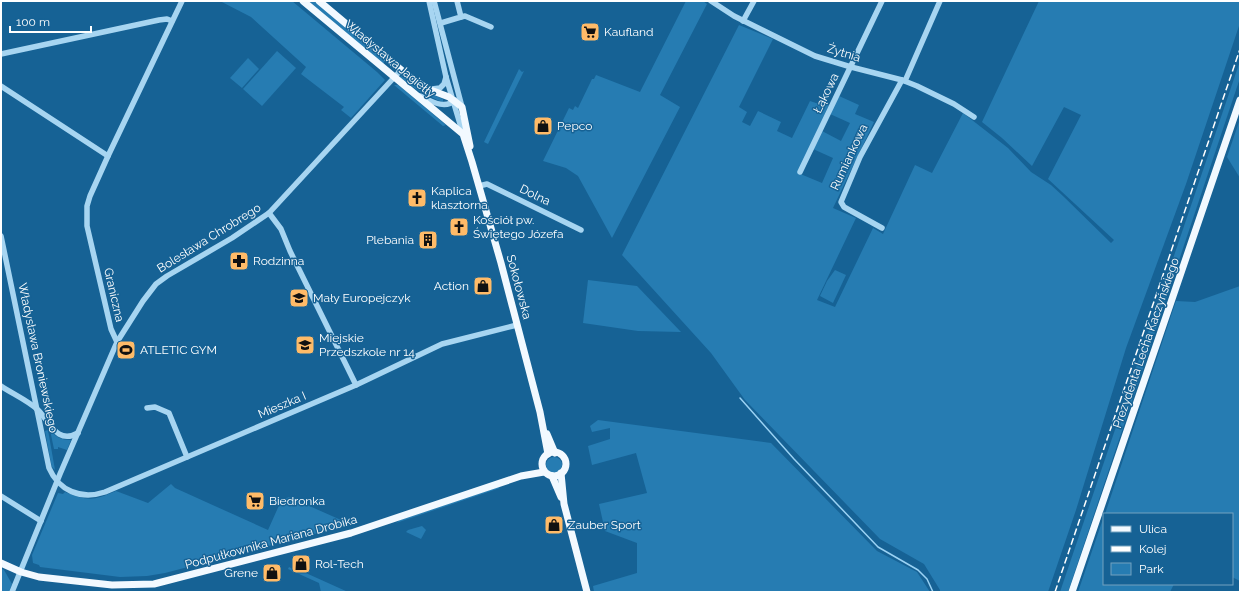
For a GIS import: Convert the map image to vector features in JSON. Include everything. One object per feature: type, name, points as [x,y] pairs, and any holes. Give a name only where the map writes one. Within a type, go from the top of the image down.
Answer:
[{"type":"main road","name":"Władysława Jagiełły","points":[[303,1],[463,134]]},
{"type":"main road","name":"Władysława Jagiełły","points":[[319,1],[416,82],[428,89],[449,97],[462,107]]},
{"type":"main road","name":"Prezydenta Lecha Kaczyńskiego","points":[[1072,592],[1240,100]]},
{"type":"main road","name":"Sokołowska","points":[[462,107],[469,138],[471,156]]},
{"type":"main road","name":"Sokołowska","points":[[463,134],[471,156],[552,453]]},
{"type":"main road","points":[[552,476],[561,473],[565,468],[565,461],[562,456],[552,453],[543,459],[542,464],[544,472],[552,476],[564,504],[587,592]]},
{"type":"main road","name":"Podpułkownika Mariana Drobika","points":[[520,476],[542,464]]},
{"type":"main road","name":"Podpułkownika Mariana Drobika","points":[[1,563],[21,572],[39,577],[112,585],[154,584],[351,532],[520,476],[544,472]]},
{"type":"main road","points":[[561,473],[564,504]]},
{"type":"street","name":"Graniczna","points":[[118,342],[111,329],[86,226],[86,215],[90,196],[182,1]]},
{"type":"street","name":"Sokołowska","points":[[429,1],[446,77],[463,134]]},
{"type":"street","name":"Sokołowska","points":[[434,1],[462,107]]},
{"type":"street","points":[[457,1],[461,17]]},
{"type":"street","name":"Żytnia","points":[[711,1],[743,21],[816,56],[851,67],[903,80],[954,104],[974,117]]},
{"type":"street","points":[[743,21],[754,1]]},
{"type":"street","name":"Łąkowa","points":[[800,172],[882,1]]},
{"type":"street","points":[[903,80],[940,1]]},
{"type":"street","points":[[441,23],[465,16],[491,27]]},
{"type":"street","points":[[1,54],[159,20],[167,19],[172,21]]},
{"type":"street","name":"Bolesława Chrobrego","points":[[118,342],[143,302],[162,280],[232,238],[269,213],[401,70]]},
{"type":"street","name":"Władysława Jagiełły","points":[[428,89],[440,88],[444,84],[446,77]]},
{"type":"street","name":"Rumiankowa","points":[[882,228],[844,207],[841,202],[860,157],[903,80]]},
{"type":"street","points":[[1,86],[108,156]]},
{"type":"street","points":[[410,91],[441,105],[447,105],[454,101],[459,92]]},
{"type":"street","name":"Dolna","points":[[479,186],[487,184],[581,230]]},
{"type":"street","points":[[269,213],[281,229],[290,251],[356,385]]},
{"type":"street","name":"Władysława Broniewskiego","points":[[1,236],[49,468],[58,482]]},
{"type":"street","name":"Mieszka I","points":[[58,482],[64,488],[78,494],[88,496],[96,495],[356,385],[442,344],[517,325]]},
{"type":"street","points":[[12,592],[78,433],[118,342]]},
{"type":"street","points":[[1,386],[37,409],[59,434],[64,436],[72,436],[78,433]]},
{"type":"street","points":[[148,408],[155,406],[169,413],[187,457]]},
{"type":"street","points":[[1,496],[41,521]]},
{"type":"green space","points":[[220,1],[292,1],[385,80],[351,118],[341,110],[344,107],[301,74],[306,67],[251,17]]},
{"type":"green space","points":[[308,1],[314,1],[385,61],[383,64]]},
{"type":"green space","points":[[686,1],[703,1],[707,4],[660,95],[680,107],[612,238],[578,176],[566,168],[543,161],[569,108],[573,110],[575,106],[578,108],[592,79],[594,79],[596,75],[640,92]]},
{"type":"green space","points":[[1039,1],[1240,1],[1240,23],[1186,184],[1126,348],[1076,510],[1048,592],[940,592],[924,564],[880,539],[745,400],[711,353],[622,255],[739,25],[773,39],[739,107],[747,112],[742,122],[750,126],[758,111],[781,122],[777,131],[792,138],[810,101],[829,105],[798,173],[822,183],[833,158],[813,149],[822,131],[841,141],[850,123],[830,114],[839,96],[859,105],[855,114],[874,122],[833,208],[856,218],[817,300],[835,307],[873,228],[883,234],[915,165],[932,173],[963,113],[1008,148],[1031,172],[1051,185],[1111,243],[1114,240],[1048,179],[1081,115],[1064,107],[1032,166],[1002,138],[982,122]]},
{"type":"green space","points":[[277,51],[296,68],[262,106],[243,89]]},
{"type":"green space","points":[[248,58],[259,69],[242,88],[230,78]]},
{"type":"green space","points":[[1240,61],[1240,78],[1068,592],[1060,592]]},
{"type":"green space","points":[[519,69],[522,72],[524,71],[488,144],[484,142]]},
{"type":"green space","points":[[401,76],[426,92],[443,99],[443,102],[420,91],[405,81],[400,77]]},
{"type":"green space","points":[[394,85],[398,85],[402,88],[446,125],[443,126]]},
{"type":"green space","points":[[1240,119],[1240,178],[1227,157]]},
{"type":"green space","points":[[835,270],[846,275],[833,303],[820,296],[827,281]]},
{"type":"green space","points":[[588,280],[637,286],[681,332],[638,331],[583,323]]},
{"type":"green space","points":[[1240,286],[1240,581],[1233,578],[1233,513],[1105,513],[1176,301],[1195,302]]},
{"type":"green space","points":[[598,420],[771,443],[877,551],[917,572],[930,592],[594,592],[593,586],[637,573],[637,543],[605,531],[599,504],[647,493],[636,453],[592,465],[588,446],[610,439],[610,428],[592,432],[590,426]]},
{"type":"green space","points":[[48,430],[55,470],[52,467],[45,431]]},
{"type":"green space","points":[[50,430],[59,438],[71,440],[67,450],[58,447],[58,449],[54,449]]},
{"type":"green space","points":[[554,457],[560,459],[562,465],[560,471],[554,473],[548,471],[546,465],[548,459]]},
{"type":"green space","points":[[171,484],[175,488],[268,530],[281,501],[289,497],[341,520],[345,526],[165,573],[147,576],[120,577],[40,567],[39,565],[33,563],[32,555],[58,493],[63,494],[65,492],[90,499],[102,497],[116,491],[148,503]]},
{"type":"green space","points":[[498,487],[500,488],[396,523],[400,520]]},
{"type":"green space","points":[[1103,519],[1103,585],[1174,585],[1170,592],[1078,592]]},
{"type":"green space","points":[[422,526],[426,530],[421,539],[406,532],[408,530]]},
{"type":"green space","points":[[289,567],[297,571],[297,569],[348,592],[321,592],[319,583],[288,569]]},
{"type":"green space","points":[[1,568],[4,570],[12,584],[9,592],[1,592]]},
{"type":"waterway","points":[[740,398],[794,459],[878,547],[918,570],[927,579],[933,592]]},
{"type":"railway","points":[[1055,592],[1240,49]]},
{"type":"place","name":"Kaufland","points":[[590,32]]},
{"type":"place","name":"Pepco","points":[[543,126]]},
{"type":"place","name":"Kaplica klasztorna","points":[[417,198]]},
{"type":"place","name":"Kościół pw. Świętego Józefa","points":[[459,227]]},
{"type":"place","name":"Plebania","points":[[428,240]]},
{"type":"place","name":"Rodzinna","points":[[239,261]]},
{"type":"place","name":"Action","points":[[483,286]]},
{"type":"place","name":"Mały Europejczyk","points":[[299,298]]},
{"type":"place","name":"Miejskie Przedszkole nr 14","points":[[305,345]]},
{"type":"place","name":"ATLETIC GYM","points":[[126,350]]},
{"type":"place","name":"Biedronka","points":[[255,501]]},
{"type":"place","name":"Zauber Sport","points":[[554,525]]},
{"type":"place","name":"Rol-Tech","points":[[301,564]]},
{"type":"place","name":"Grene","points":[[272,573]]}]
